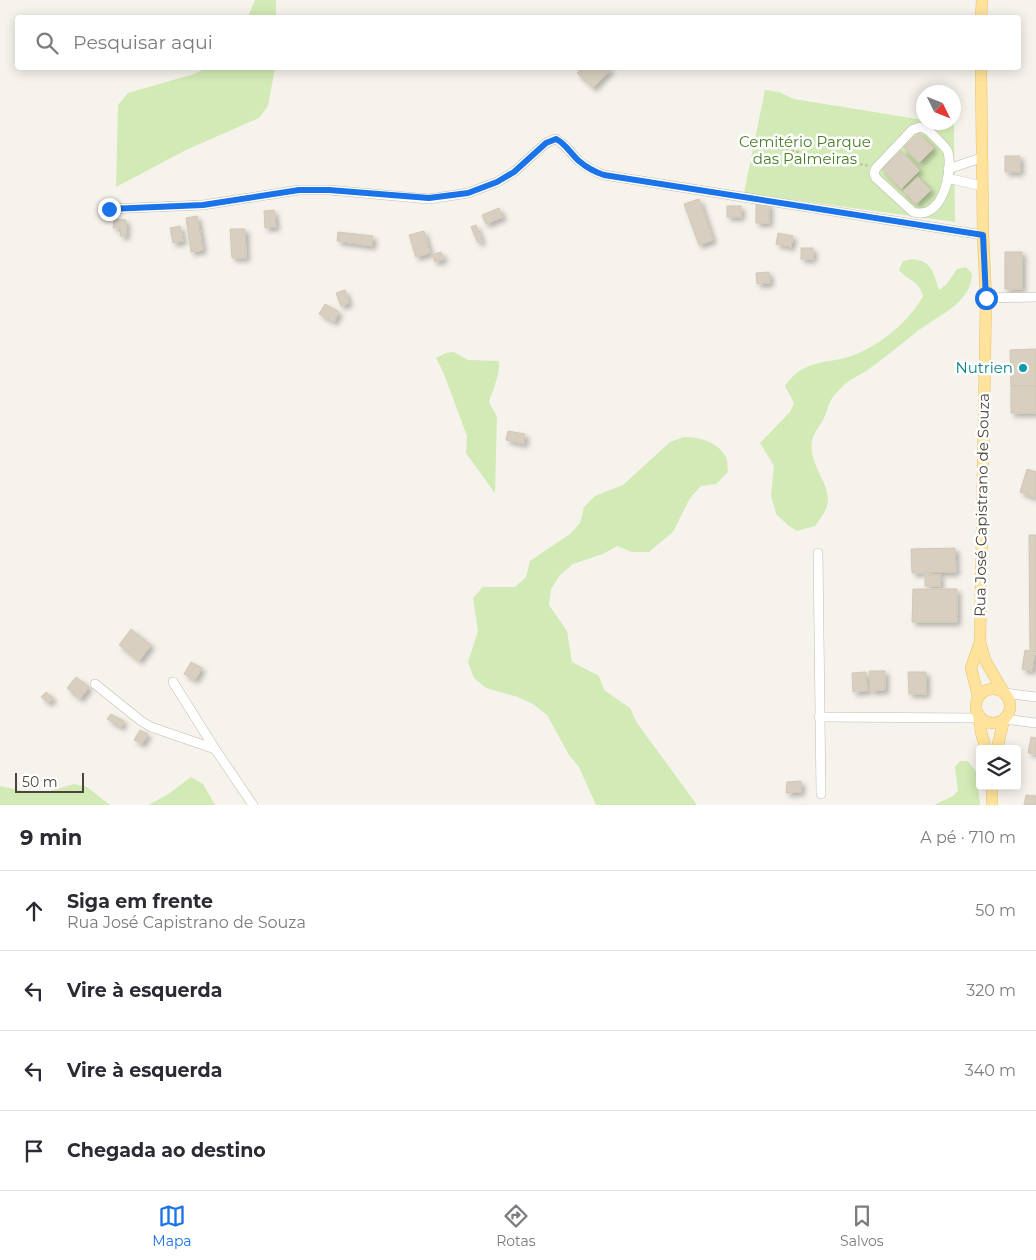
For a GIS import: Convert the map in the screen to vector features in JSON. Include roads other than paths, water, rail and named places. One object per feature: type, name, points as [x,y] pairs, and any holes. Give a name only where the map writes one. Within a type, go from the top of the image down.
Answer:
[{"type":"main road","points":[[981,15],[982,0]]},
{"type":"main road","name":"Rua José Capistrano de Souza","points":[[981,70],[983,235],[986,298],[980,642],[985,660],[1004,693]]},
{"type":"main road","name":"Rua José Capistrano de Souza","points":[[978,696],[971,668],[980,642]]},
{"type":"main road","points":[[985,745],[980,732],[980,718],[975,707],[978,696],[988,689],[999,690],[1008,697],[1010,709],[1004,719],[999,745]]},
{"type":"main road","points":[[980,718],[994,723],[1004,719]]},
{"type":"main road","points":[[992,790],[992,805]]},
{"type":"street","points":[[920,127],[927,128],[946,148],[948,153],[948,174],[946,189],[942,198],[926,212],[920,214],[913,212],[876,178],[874,173],[876,168],[912,130],[920,127]]},
{"type":"street","points":[[109,209],[203,205],[299,190],[329,190],[429,198],[468,193],[497,182],[514,172],[546,143],[556,139],[592,171],[604,175],[983,235]]},
{"type":"street","points":[[948,174],[982,158]]},
{"type":"street","points":[[948,174],[982,186]]},
{"type":"street","points":[[986,298],[1036,297]]},
{"type":"street","points":[[818,553],[820,794]]},
{"type":"street","points":[[173,682],[215,750],[254,805]]},
{"type":"street","points":[[95,684],[141,721],[152,727],[215,750]]},
{"type":"street","points":[[1004,693],[1036,697]]},
{"type":"street","points":[[819,717],[980,718]]},
{"type":"street","points":[[1004,719],[1036,723]]},
{"type":"place","name":"Nutrien","points":[[1023,368]]},
{"type":"park label","name":"Cemitério Parque das Palmeiras","points":[[805,150]]}]
